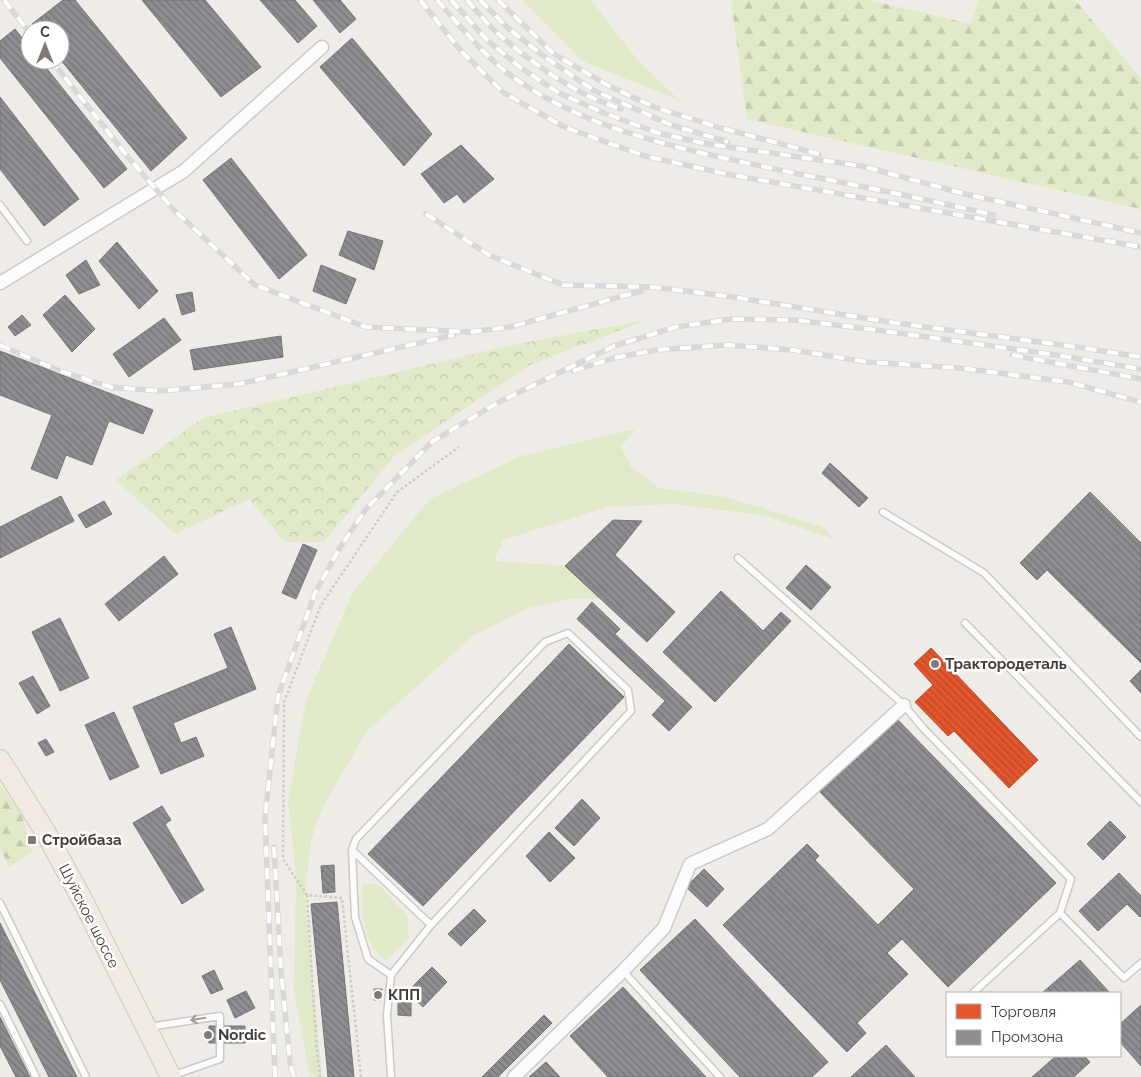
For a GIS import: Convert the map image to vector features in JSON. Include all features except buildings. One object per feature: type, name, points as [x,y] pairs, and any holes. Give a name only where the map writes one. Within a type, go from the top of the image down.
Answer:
[{"type":"main road","name":"Шуйское шоссе","points":[[0,760],[46,832],[84,903],[170,1076]]},
{"type":"street","points":[[0,283],[184,171],[322,47]]},
{"type":"street","points":[[514,1077],[623,971],[664,928],[690,864],[768,829],[904,705]]},
{"type":"lane","points":[[0,205],[27,241]]},
{"type":"lane","points":[[883,512],[984,572],[1141,737]]},
{"type":"lane","points":[[738,558],[904,705],[923,728],[1071,879],[1060,913],[973,992]]},
{"type":"lane","points":[[965,623],[1141,802]]},
{"type":"lane","points":[[390,975],[368,959],[355,917],[352,850],[356,838],[545,642],[568,633],[628,690],[631,711],[431,925],[390,975],[387,1015],[391,1077]]},
{"type":"lane","points":[[352,850],[431,925]]},
{"type":"lane","points":[[0,903],[86,1077]]},
{"type":"lane","points":[[1060,913],[1124,978],[1141,963]]},
{"type":"lane","points":[[623,971],[720,1077]]},
{"type":"lane","points":[[0,1004],[36,1077]]},
{"type":"lane","points":[[145,1028],[220,1016],[220,1059],[170,1076]]},
{"type":"path","points":[[320,1077],[307,895],[283,859],[284,702],[321,605],[397,492],[459,447]]},
{"type":"path","points":[[307,895],[342,898],[361,1077]]},
{"type":"green space","points":[[522,0],[591,0],[639,62],[679,100],[582,61]]},
{"type":"green space","points":[[731,0],[868,0],[971,24],[978,0],[1075,0],[1141,78],[1141,209],[747,119]]},
{"type":"green space","points":[[647,320],[530,365],[395,455],[324,542],[285,542],[249,499],[175,534],[116,480],[203,418],[507,346]]},
{"type":"green space","points":[[635,429],[621,447],[631,467],[659,488],[726,497],[823,527],[834,539],[763,515],[672,504],[607,507],[503,540],[494,561],[572,566],[602,598],[569,599],[528,608],[473,636],[366,732],[321,811],[311,840],[305,894],[322,1077],[310,1077],[294,991],[296,875],[288,800],[306,700],[353,592],[430,499],[521,456]]},
{"type":"green space","points":[[0,785],[22,815],[32,852],[9,867],[0,848]]},
{"type":"green space","points":[[363,883],[378,884],[407,915],[409,939],[386,960],[372,945],[364,926],[362,905]]},
{"type":"railway","points":[[4,0],[20,20]]},
{"type":"railway","points":[[420,0],[462,52],[504,93],[564,127],[645,156],[726,174],[1141,247]]},
{"type":"railway","points":[[437,0],[486,54],[508,73],[551,101],[584,116],[618,129],[687,150],[994,215]]},
{"type":"railway","points":[[451,0],[488,41],[521,68],[559,93],[604,113],[658,133],[707,144],[862,166],[965,194],[1141,233]]},
{"type":"railway","points":[[467,0],[497,33],[543,69],[573,88],[621,109]]},
{"type":"railway","points":[[480,0],[509,29],[545,57],[593,90],[671,125],[728,142]]},
{"type":"railway","points":[[498,0],[554,54],[607,85],[654,107],[721,128],[819,154]]},
{"type":"railway","points":[[59,70],[128,157],[174,210],[255,285],[366,327],[469,332],[510,327],[641,291]]},
{"type":"railway","points":[[426,214],[489,255],[563,285],[653,287],[1141,357]]},
{"type":"railway","points":[[275,1077],[265,818],[278,696],[315,593],[339,549],[366,509],[433,441],[499,402],[614,346],[676,327],[732,319],[794,320],[861,328],[1050,354],[1141,369]]},
{"type":"railway","points":[[0,345],[60,371],[111,387],[159,391],[239,384],[454,335]]},
{"type":"railway","points":[[573,371],[614,358],[656,350],[727,345],[793,350],[867,362],[960,368],[1068,382],[1141,402]]},
{"type":"railway","points":[[1012,355],[1141,379]]},
{"type":"railway","points":[[274,847],[281,970],[290,1063],[294,1077]]},
{"type":"place","name":"Трактородеталь","points":[[935,664]]},
{"type":"place","name":"Стройбаза","points":[[32,840]]},
{"type":"place","name":"КПП","points":[[378,995]]},
{"type":"place","name":"Nordic","points":[[208,1035]]}]
